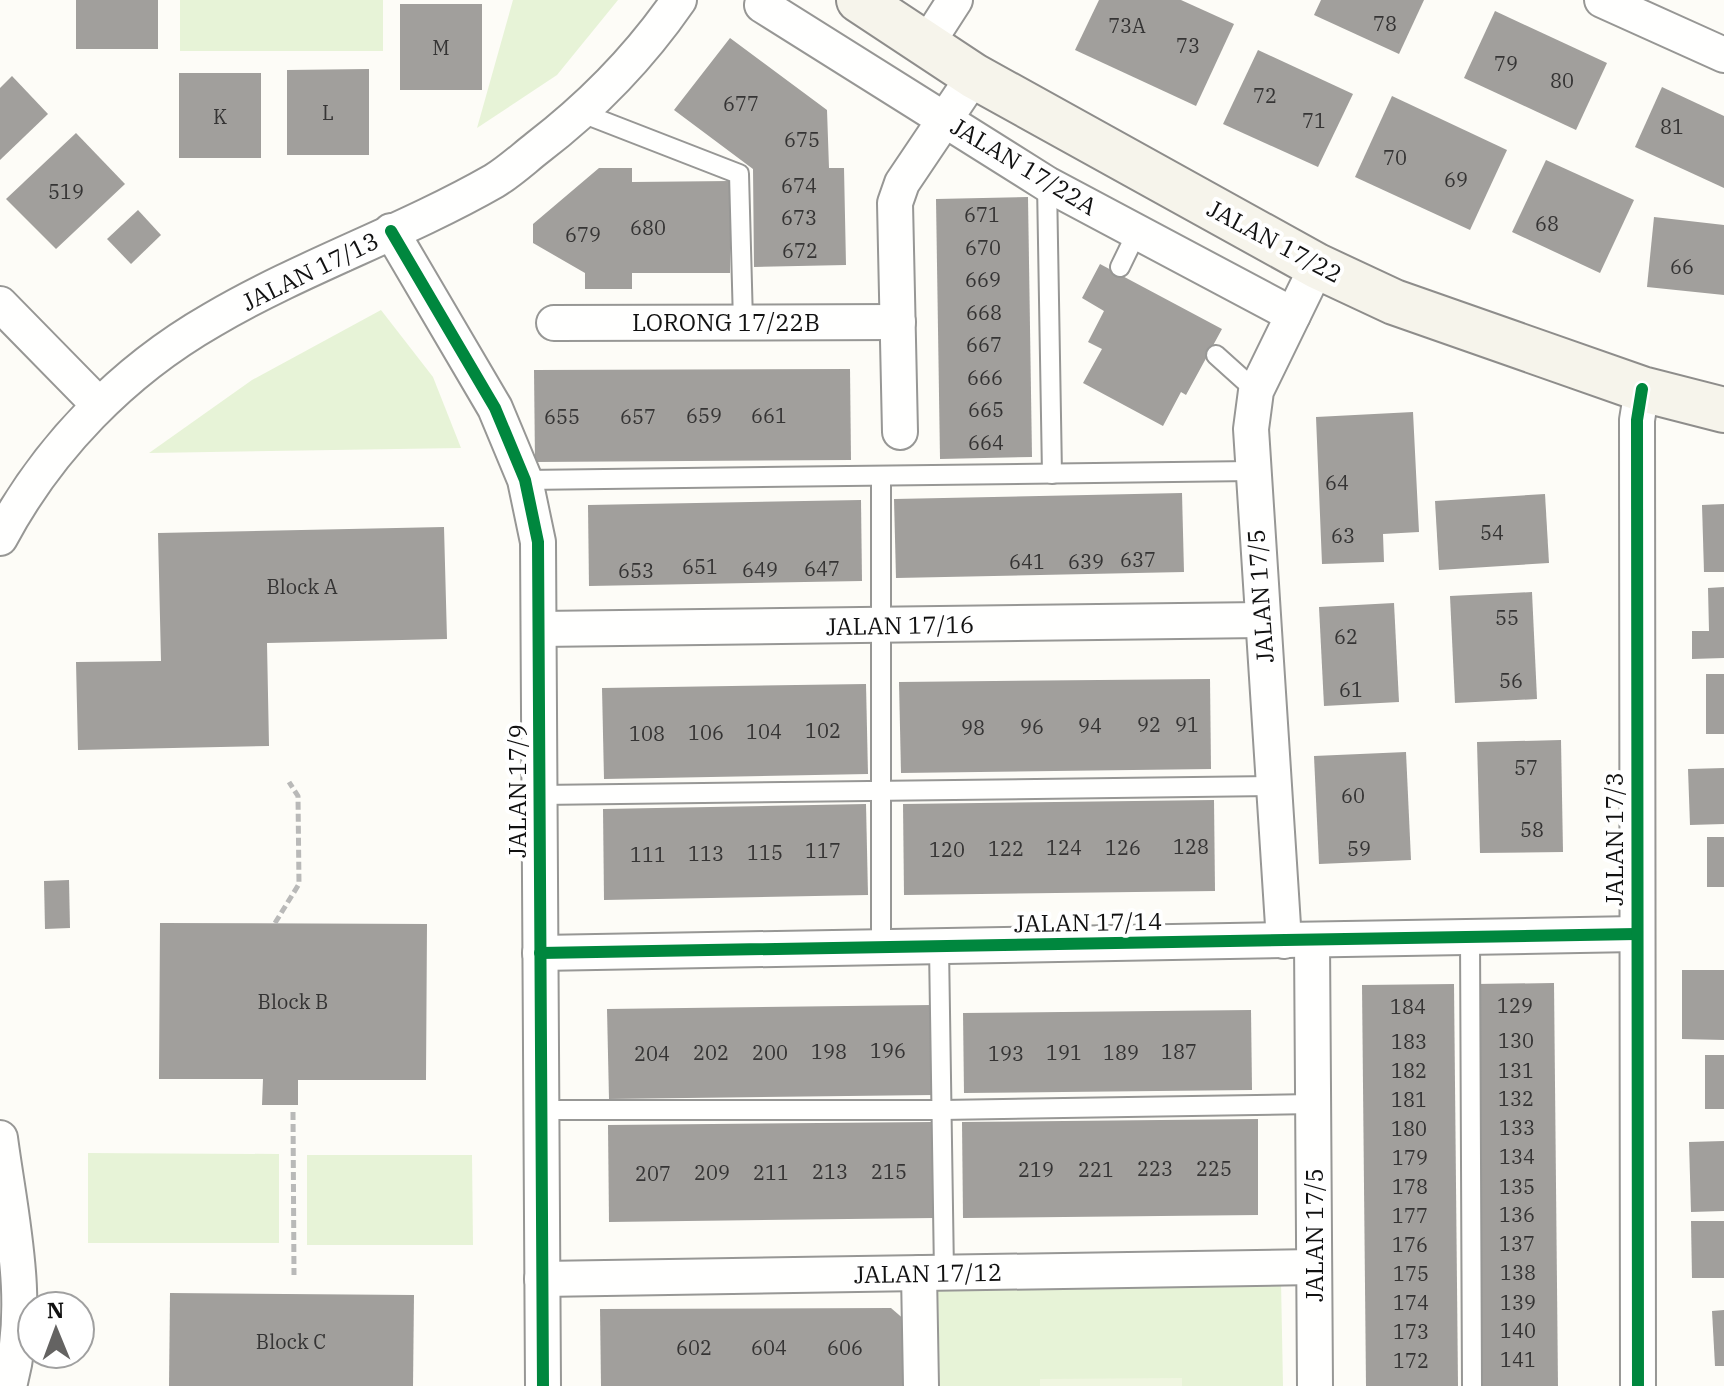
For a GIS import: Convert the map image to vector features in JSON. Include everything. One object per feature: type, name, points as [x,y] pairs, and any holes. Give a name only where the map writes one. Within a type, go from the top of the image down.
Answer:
[{"type":"street","name":"JALAN 17/13","points":[[0,538],[21,499],[66,439],[99,405],[158,355],[212,319],[496,180],[582,113],[623,74],[679,0]]},
{"type":"street","name":"JALAN 17/22","points":[[859,0],[974,76],[1317,266],[1394,302],[1642,389],[1724,410]]},
{"type":"street","points":[[926,45],[955,0]]},
{"type":"street","points":[[1602,0],[1724,55]]},
{"type":"street","name":"JALAN 17/22A","points":[[762,5],[1047,184],[1293,315]]},
{"type":"street","points":[[900,432],[895,203],[902,183],[974,76]]},
{"type":"street","name":"JALAN 17/9","points":[[391,231],[495,408],[525,480],[538,542],[543,1386]]},
{"type":"street","name":"JALAN 17/5","points":[[1315,1386],[1313,1104],[1298,940],[1273,786],[1251,429],[1256,391],[1317,266]]},
{"type":"street","points":[[0,304],[99,405]]},
{"type":"street","name":"LORONG 17/22B","points":[[554,323],[898,322]]},
{"type":"street","name":"JALAN 17/3","points":[[1638,1386],[1637,436],[1642,389]]},
{"type":"street","name":"JALAN 17/16","points":[[539,629],[1262,620]]},
{"type":"street","name":"JALAN 17/14","points":[[540,953],[1636,934]]},
{"type":"street","points":[[0,1138],[20,1283],[20,1327],[9,1386]]},
{"type":"street","name":"JALAN 17/12","points":[[542,1279],[1314,1267]]},
{"type":"street","points":[[921,1386],[932,1273]]},
{"type":"lane","points":[[582,113],[739,174],[743,322]]},
{"type":"lane","points":[[1047,184],[1052,474]]},
{"type":"lane","points":[[1120,267],[1137,232]]},
{"type":"lane","points":[[1216,355],[1256,391]]},
{"type":"lane","points":[[525,480],[1252,471]]},
{"type":"lane","points":[[881,476],[881,948]]},
{"type":"lane","points":[[539,795],[1273,786]]},
{"type":"lane","points":[[1470,937],[1472,1386]]},
{"type":"lane","points":[[932,1273],[942,1110],[939,947]]},
{"type":"lane","points":[[541,1110],[942,1110],[1313,1104]]},
{"type":"path","points":[[275,923],[299,884],[298,796],[289,782]]},
{"type":"path","points":[[293,1112],[294,1275]]},
{"type":"green space","points":[[180,0],[383,0],[383,51],[180,51]]},
{"type":"green space","points":[[513,0],[618,0],[557,75],[477,128]]},
{"type":"green space","points":[[381,310],[433,377],[461,448],[149,453],[252,380]]},
{"type":"green space","points":[[88,1153],[279,1154],[279,1243],[88,1243]]},
{"type":"green space","points":[[307,1155],[472,1155],[473,1245],[307,1245]]},
{"type":"green space","points":[[1281,1281],[1283,1386],[940,1386],[938,1289]]},
{"type":"green space","points":[[1182,1378],[1182,1386],[1040,1386],[1040,1379]]},
{"type":"building","points":[[76,0],[158,0],[158,49],[76,49]]},
{"type":"building","points":[[1099,0],[1181,0],[1234,24],[1196,106],[1075,50]]},
{"type":"building","points":[[1321,0],[1424,0],[1399,54],[1314,15]]},
{"type":"building","points":[[400,4],[482,4],[482,90],[400,90]]},
{"type":"building","points":[[1495,11],[1607,63],[1576,130],[1464,78]]},
{"type":"building","points":[[730,38],[827,110],[829,168],[844,168],[846,265],[754,267],[753,169],[674,110]]},
{"type":"building","points":[[1258,50],[1353,94],[1318,167],[1223,124]]},
{"type":"building","points":[[369,69],[369,155],[287,155],[287,70]]},
{"type":"building","points":[[179,73],[261,73],[261,158],[179,158]]},
{"type":"building","points":[[12,76],[48,114],[0,160],[0,88]]},
{"type":"building","points":[[1662,87],[1724,116],[1724,188],[1635,147]]},
{"type":"building","points":[[1392,96],[1507,150],[1470,230],[1355,177]]},
{"type":"building","points":[[76,133],[125,184],[56,249],[6,199]]},
{"type":"building","points":[[1546,160],[1634,200],[1600,273],[1512,232]]},
{"type":"building","points":[[599,168],[632,168],[632,182],[730,181],[730,273],[632,273],[632,289],[585,289],[585,273],[533,243],[533,224]]},
{"type":"building","points":[[1028,197],[1032,457],[940,459],[936,199]]},
{"type":"building","points":[[138,210],[161,235],[131,264],[107,239]]},
{"type":"building","points":[[1654,217],[1724,225],[1724,295],[1647,287]]},
{"type":"building","points":[[1100,264],[1222,329],[1186,395],[1181,392],[1163,426],[1083,383],[1102,349],[1088,342],[1104,311],[1082,298]]},
{"type":"building","points":[[850,369],[851,460],[535,462],[534,370]]},
{"type":"building","points":[[1413,412],[1419,532],[1383,534],[1384,562],[1322,564],[1316,417]]},
{"type":"building","points":[[1182,493],[1184,572],[896,578],[894,499]]},
{"type":"building","points":[[1545,494],[1549,563],[1439,570],[1435,501]]},
{"type":"building","points":[[861,500],[862,581],[589,586],[588,505]]},
{"type":"building","points":[[1724,504],[1724,572],[1704,572],[1702,505]]},
{"type":"building","points":[[444,527],[447,639],[267,643],[269,746],[78,750],[76,662],[161,661],[158,533]]},
{"type":"building","points":[[1724,587],[1724,658],[1692,659],[1692,631],[1709,631],[1708,588]]},
{"type":"building","points":[[1532,592],[1537,699],[1455,703],[1450,596]]},
{"type":"building","points":[[1394,603],[1399,702],[1324,706],[1319,607]]},
{"type":"building","points":[[1706,674],[1724,674],[1724,734],[1706,734]]},
{"type":"building","points":[[1210,679],[1211,769],[901,773],[899,682]]},
{"type":"building","points":[[866,684],[868,774],[604,779],[602,688]]},
{"type":"building","points":[[1561,740],[1563,852],[1480,853],[1477,742]]},
{"type":"building","points":[[1406,752],[1411,860],[1319,864],[1314,756]]},
{"type":"building","points":[[1724,768],[1724,824],[1690,825],[1688,769]]},
{"type":"building","points":[[1214,800],[1215,891],[904,895],[903,804]]},
{"type":"building","points":[[866,804],[868,895],[604,900],[603,809]]},
{"type":"building","points":[[1707,837],[1724,837],[1724,887],[1707,887]]},
{"type":"building","points":[[69,880],[70,928],[45,929],[44,881]]},
{"type":"building","points":[[160,923],[427,924],[426,1080],[298,1080],[298,1105],[262,1105],[263,1079],[159,1079]]},
{"type":"building","points":[[1682,970],[1724,970],[1724,1040],[1682,1039]]},
{"type":"building","points":[[1554,983],[1558,1386],[1480,1386],[1476,984]]},
{"type":"building","points":[[1454,984],[1458,1386],[1366,1386],[1362,985]]},
{"type":"building","points":[[932,1005],[933,1095],[609,1099],[607,1009]]},
{"type":"building","points":[[1251,1010],[1252,1090],[964,1093],[963,1013]]},
{"type":"building","points":[[1705,1055],[1724,1055],[1724,1109],[1705,1109]]},
{"type":"building","points":[[1258,1119],[1258,1215],[963,1218],[962,1122]]},
{"type":"building","points":[[933,1122],[934,1218],[609,1222],[608,1125]]},
{"type":"building","points":[[1724,1141],[1724,1211],[1691,1212],[1689,1142]]},
{"type":"building","points":[[1691,1221],[1724,1221],[1724,1278],[1692,1278]]},
{"type":"building","points":[[170,1293],[414,1295],[413,1386],[169,1386]]},
{"type":"building","points":[[891,1308],[906,1321],[906,1386],[601,1386],[600,1309]]},
{"type":"building","points":[[1724,1310],[1724,1366],[1715,1366],[1712,1311]]},
{"type":"cycle path","points":[[391,231],[495,408],[525,480],[538,542],[543,1386]]},
{"type":"cycle path","points":[[1638,1386],[1637,420],[1642,389]]},
{"type":"cycle path","points":[[540,953],[1636,934]]}]
